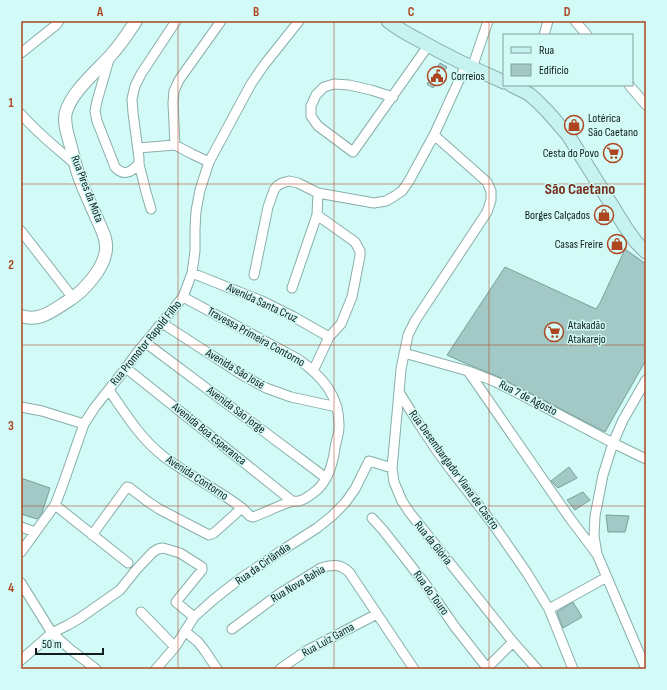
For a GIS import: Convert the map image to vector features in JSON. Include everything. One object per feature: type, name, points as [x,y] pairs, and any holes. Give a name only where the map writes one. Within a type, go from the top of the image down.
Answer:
[{"type":"main road","points":[[393,23],[428,46],[503,81]]},
{"type":"main road","points":[[515,86],[530,90],[568,135],[626,228],[636,242],[646,252]]},
{"type":"street","points":[[21,53],[59,21]]},
{"type":"street","name":"Rua Pires da Mota","points":[[24,315],[38,318],[73,298],[96,276],[102,264],[106,250],[106,238],[80,179],[67,133],[65,122],[66,112],[71,101],[79,90],[110,56],[136,21]]},
{"type":"street","points":[[151,209],[139,164],[132,99],[140,74],[176,21]]},
{"type":"street","points":[[175,145],[173,103],[174,91],[179,80],[221,21]]},
{"type":"street","name":"Rua Promotor Rapold Filho","points":[[21,552],[55,505],[84,424],[108,390],[183,297],[192,273],[195,251],[196,211],[200,190],[209,162],[251,84],[299,21]]},
{"type":"street","points":[[254,275],[268,207],[272,194],[277,186],[282,183],[289,181],[298,183],[318,193],[374,203],[386,201],[402,191],[434,135],[469,66],[488,21]]},
{"type":"street","points":[[544,34],[548,21]]},
{"type":"street","points":[[575,21],[586,34]]},
{"type":"street","points":[[392,96],[349,85],[334,84],[324,87],[316,95],[311,106],[312,116],[318,126],[353,152],[428,46]]},
{"type":"street","points":[[110,56],[96,102],[95,111],[97,120],[115,167],[121,172],[126,173],[139,164]]},
{"type":"street","points":[[630,86],[646,105]]},
{"type":"street","points":[[21,114],[40,134],[76,164]]},
{"type":"street","points":[[400,392],[401,369],[408,335],[415,321],[487,212],[491,200],[491,191],[487,182],[434,135]]},
{"type":"street","points":[[138,148],[175,145],[209,162]]},
{"type":"street","points":[[292,288],[317,215],[318,193]]},
{"type":"street","points":[[313,371],[329,337],[341,324],[352,297],[360,256],[360,251],[355,242],[317,215]]},
{"type":"street","points":[[21,231],[73,298]]},
{"type":"street","name":"Avenida Santa Cruz","points":[[192,273],[262,301],[329,337]]},
{"type":"street","name":"Travessa Primeira Contorno","points":[[183,297],[298,359],[322,380],[332,396],[337,407],[339,428],[333,463],[326,478],[316,491],[299,501],[292,501]]},
{"type":"street","name":"Avenida São José","points":[[162,323],[242,375],[266,388],[291,397],[337,407]]},
{"type":"street","name":"Avenida São Jorge","points":[[146,343],[326,478]]},
{"type":"street","name":"Rua 7 de Agosto","points":[[404,353],[468,371],[496,382],[542,404],[613,443],[646,459]]},
{"type":"street","name":"Avenida Boa Esperanca","points":[[126,368],[292,501]]},
{"type":"street","points":[[468,371],[568,517],[597,554]]},
{"type":"street","points":[[646,380],[623,420],[613,443],[603,475],[595,516],[594,536],[597,554],[646,669]]},
{"type":"street","name":"Avenida Contorno","points":[[108,390],[132,425],[161,455],[185,472],[230,498],[250,516],[252,517],[292,501]]},
{"type":"street","name":"Rua da Glória","points":[[400,392],[392,468],[394,482],[402,501],[513,642],[537,669]]},
{"type":"street","name":"Rua Desembargador Viana de Castro","points":[[400,392],[417,421],[451,470],[497,530],[527,573],[549,609],[573,669]]},
{"type":"street","points":[[21,407],[42,411],[84,424]]},
{"type":"street","name":"Rua da Cirlândia","points":[[156,669],[186,632],[194,617],[213,600],[237,581],[318,528],[332,516],[345,503],[358,483],[369,461],[392,468]]},
{"type":"street","points":[[92,535],[126,488],[129,487],[159,509],[209,535],[214,533],[242,508]]},
{"type":"street","points":[[55,505],[128,564]]},
{"type":"street","name":"Rua do Touro","points":[[372,518],[426,585],[455,627],[488,669]]},
{"type":"street","points":[[21,526],[35,532]]},
{"type":"street","points":[[21,660],[52,633],[80,618],[120,590],[136,570],[158,548],[180,553],[201,566],[203,569],[176,602],[194,617]]},
{"type":"street","name":"Rua Nova Bahia","points":[[232,628],[279,594],[321,568],[335,565],[343,567],[349,572],[411,668]]},
{"type":"street","points":[[549,609],[607,577]]},
{"type":"street","points":[[21,583],[52,633],[96,669]]},
{"type":"street","points":[[141,612],[175,647]]},
{"type":"street","name":"Rua Luiz Gama","points":[[280,669],[306,651],[377,614]]},
{"type":"street","points":[[186,632],[198,642],[217,669]]},
{"type":"street","points":[[488,669],[513,642]]},
{"type":"building","name":"Correios","points":[[440,63],[447,67],[433,88],[427,84]]},
{"type":"building","name":"Atakadão Atakarejo","points":[[625,249],[646,264],[646,360],[605,432],[499,377],[447,355],[505,267],[596,309]]},
{"type":"building","points":[[569,467],[577,478],[558,488],[551,481]]},
{"type":"building","points":[[21,478],[50,488],[42,513],[37,519],[21,514]]},
{"type":"building","points":[[583,492],[590,500],[575,510],[567,500]]},
{"type":"building","points":[[606,515],[629,516],[625,532],[608,532]]},
{"type":"building","points":[[573,602],[582,617],[563,628],[557,612]]},
{"type":"place","name":"Correios","points":[[437,76]]},
{"type":"place","name":"Lotérica São Caetano","points":[[574,125]]},
{"type":"place","name":"Cesta do Povo","points":[[613,153]]},
{"type":"place","name":"Borges Calçados","points":[[604,215]]},
{"type":"place","name":"Casas Freire","points":[[617,244]]},
{"type":"place","name":"Atakadão Atakarejo","points":[[554,332]]},
{"type":"district","name":"São Caetano","points":[[580,189]]}]
